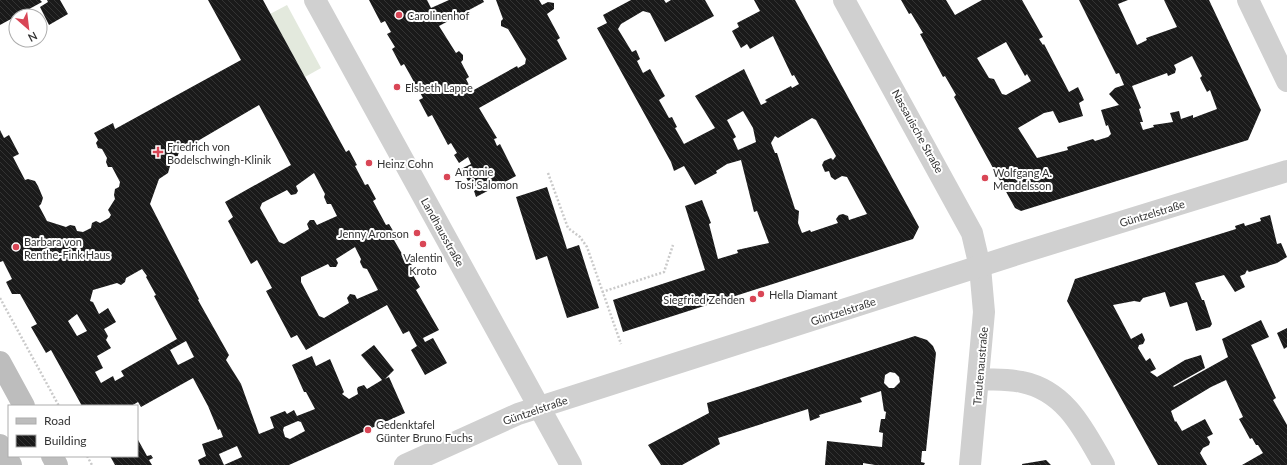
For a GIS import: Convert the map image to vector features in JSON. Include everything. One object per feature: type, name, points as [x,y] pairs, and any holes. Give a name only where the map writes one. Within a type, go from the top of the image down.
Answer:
[{"type":"main road","points":[[0,362],[23,405]]},
{"type":"main road","points":[[0,445],[11,465]]},
{"type":"street","name":"Landhausstraße","points":[[315,0],[571,465]]},
{"type":"street","name":"Nassauische Straße","points":[[844,0],[968,222],[972,232],[980,267]]},
{"type":"street","points":[[1248,0],[1287,81]]},
{"type":"street","name":"Güntzelstraße","points":[[404,465],[518,414],[1287,171]]},
{"type":"street","name":"Trautenaustraße","points":[[970,465],[984,312],[980,267]]},
{"type":"street","points":[[979,379],[1022,382],[1046,389],[1068,407],[1082,426],[1104,465]]},
{"type":"path","points":[[548,173],[568,228],[580,237],[587,248],[621,344]]},
{"type":"path","points":[[602,292],[664,272],[673,245]]},
{"type":"path","points":[[0,298],[58,405]]},
{"type":"shaded area","points":[[287,5],[321,68],[305,77],[270,14]]},
{"type":"building","points":[[0,0],[40,0],[42,2],[31,8],[8,8],[8,21],[0,25]]},
{"type":"building","points":[[47,0],[60,0],[68,14],[49,25],[48,8],[40,7],[48,2]]},
{"type":"building","points":[[208,0],[263,0],[346,152],[349,150],[365,185],[368,184],[376,199],[373,201],[386,225],[389,224],[398,239],[394,240],[405,259],[408,258],[416,273],[413,275],[420,287],[416,290],[439,330],[423,338],[425,342],[433,338],[447,363],[425,375],[411,350],[417,346],[409,331],[403,334],[387,305],[306,350],[297,335],[291,338],[266,291],[272,288],[257,260],[251,264],[228,221],[233,217],[225,202],[291,165],[259,105],[179,152],[177,158],[168,163],[170,166],[168,173],[159,179],[150,204],[199,299],[198,300],[229,355],[226,360],[241,384],[259,434],[274,428],[270,417],[285,411],[287,414],[294,410],[297,416],[315,409],[306,392],[304,392],[292,365],[312,356],[316,366],[330,359],[344,392],[342,394],[349,399],[358,394],[358,387],[364,385],[367,389],[382,380],[361,355],[374,345],[394,370],[385,379],[389,377],[405,413],[289,465],[224,465],[200,465],[198,460],[206,456],[202,444],[223,437],[220,429],[218,430],[208,406],[193,378],[141,407],[138,402],[133,405],[81,405],[51,350],[46,353],[31,327],[37,324],[20,294],[12,294],[6,282],[12,279],[3,261],[0,262],[0,130],[4,138],[9,135],[19,154],[13,157],[25,180],[28,179],[35,181],[38,186],[43,198],[39,206],[47,221],[66,227],[70,225],[75,226],[77,231],[83,232],[91,228],[92,223],[96,221],[100,223],[109,218],[111,215],[108,210],[115,199],[115,189],[119,187],[120,182],[112,167],[108,167],[106,162],[107,158],[102,149],[98,148],[96,143],[98,140],[94,133],[113,123],[115,129],[241,60]],"holes":[[[314,173],[325,194],[324,197],[327,204],[331,204],[337,216],[317,225],[314,220],[310,220],[307,224],[309,229],[284,244],[279,242],[260,208],[262,203],[287,190],[291,195],[296,194],[298,191],[296,186]],[[355,247],[361,259],[360,262],[363,268],[367,269],[378,290],[357,299],[355,295],[350,294],[347,298],[349,303],[324,318],[319,316],[301,282],[301,277],[328,264],[330,267],[336,267],[338,263],[336,259]],[[142,269],[147,276],[146,277],[156,295],[154,296],[177,339],[121,371],[124,376],[115,381],[113,376],[101,383],[95,372],[103,368],[97,356],[111,348],[106,340],[108,336],[104,329],[116,322],[108,308],[99,314],[93,302],[90,301],[93,290],[117,283],[121,285],[125,282],[126,278]],[[77,314],[87,331],[77,336],[68,321]],[[186,341],[194,357],[178,365],[170,350]],[[298,421],[301,422],[305,431],[290,439],[285,437],[283,430],[284,427]],[[237,446],[242,457],[224,465],[219,454]]]},
{"type":"building","points":[[369,0],[427,0],[431,8],[449,0],[483,0],[484,2],[439,26],[456,53],[459,51],[463,55],[463,60],[461,62],[469,77],[466,79],[472,91],[517,66],[518,68],[525,64],[526,59],[508,29],[501,26],[501,21],[503,19],[496,0],[539,0],[542,5],[548,2],[554,3],[554,9],[547,14],[560,38],[557,40],[567,59],[479,108],[497,138],[494,139],[497,146],[500,144],[516,176],[476,197],[474,191],[477,189],[472,179],[468,181],[461,169],[471,164],[468,157],[459,163],[454,155],[457,153],[451,143],[448,145],[432,115],[428,117],[419,100],[423,98],[404,64],[401,66],[392,49],[395,47],[387,34],[391,32],[385,21],[381,23]]},
{"type":"building","points":[[631,0],[664,0],[666,3],[671,0],[705,0],[714,16],[665,42],[650,13],[643,11],[621,24],[618,29],[632,52],[636,50],[640,59],[637,61],[643,73],[650,69],[665,96],[659,100],[669,118],[672,117],[677,127],[675,128],[684,144],[715,128],[695,96],[744,69],[761,105],[767,102],[765,100],[791,86],[792,88],[799,84],[794,75],[792,76],[773,36],[750,49],[747,44],[741,48],[732,31],[739,27],[737,23],[760,11],[754,0],[795,0],[919,227],[913,239],[623,332],[613,300],[705,270],[685,206],[702,200],[711,223],[709,224],[718,259],[738,253],[737,250],[769,243],[757,211],[754,212],[741,160],[727,164],[716,171],[717,173],[695,185],[684,166],[674,171],[671,162],[597,28],[607,23],[603,15]],"holes":[[[743,111],[753,128],[756,142],[738,150],[733,139],[736,137],[727,120]],[[812,118],[816,120],[836,156],[833,160],[831,158],[824,161],[822,165],[825,172],[829,171],[831,177],[835,180],[842,176],[847,177],[867,214],[849,220],[848,216],[843,214],[839,215],[836,219],[838,223],[811,232],[810,230],[802,233],[798,223],[799,211],[795,209],[777,153],[775,153],[771,143],[775,136],[778,138]]]},
{"type":"building","points":[[901,0],[946,0],[955,15],[982,0],[1022,0],[1043,37],[1039,39],[1043,45],[1044,44],[1069,92],[1078,87],[1084,100],[1079,103],[1083,116],[1059,123],[1053,111],[1044,113],[1018,128],[1037,158],[1068,150],[1067,147],[1093,139],[1095,141],[1108,137],[1111,134],[1108,125],[1106,126],[1101,110],[1119,105],[1109,94],[1115,88],[1124,85],[1119,73],[1116,74],[1079,0],[1128,0],[1118,4],[1137,45],[1147,40],[1146,38],[1177,27],[1164,0],[1209,0],[1261,110],[1248,140],[1021,211],[1015,208],[954,97],[956,95],[945,76],[943,77],[920,34],[923,33],[911,13],[909,14]],"holes":[[[1006,42],[1025,76],[1027,74],[1031,81],[1006,95],[1002,94],[994,79],[989,78],[977,58]],[[1192,56],[1202,76],[1200,78],[1207,92],[1210,90],[1217,109],[1193,118],[1193,115],[1181,119],[1179,111],[1170,113],[1173,122],[1153,125],[1154,127],[1143,130],[1140,122],[1143,122],[1139,109],[1141,108],[1132,86],[1167,73],[1168,76],[1175,73],[1176,69],[1174,65]]]},
{"type":"building","points":[[547,187],[567,249],[579,245],[599,308],[567,318],[547,256],[536,260],[516,197]]},
{"type":"building","points":[[1270,215],[1277,244],[1281,243],[1287,257],[1277,263],[1249,272],[1247,270],[1245,274],[1240,276],[1245,287],[1235,292],[1224,275],[1195,283],[1202,300],[1204,300],[1212,324],[1210,327],[1196,331],[1187,302],[1170,307],[1165,292],[1143,298],[1140,302],[1134,301],[1113,305],[1131,339],[1142,333],[1145,340],[1143,344],[1139,345],[1138,348],[1146,361],[1150,358],[1156,369],[1150,372],[1157,377],[1185,360],[1201,355],[1205,368],[1173,386],[1174,387],[1228,357],[1222,339],[1261,320],[1269,337],[1251,345],[1276,398],[1273,400],[1287,425],[1287,465],[1242,465],[1263,453],[1252,438],[1250,439],[1239,419],[1243,417],[1226,380],[1211,387],[1171,411],[1175,422],[1176,421],[1182,431],[1205,419],[1213,434],[1207,437],[1210,442],[1209,445],[1203,448],[1200,453],[1207,465],[1158,465],[1067,301],[1075,279],[1236,229],[1235,226],[1244,223],[1245,226],[1261,221],[1260,218]]},
{"type":"building","points":[[1287,328],[1287,347],[1284,349],[1277,333]]},
{"type":"building","points":[[915,336],[927,340],[933,346],[936,353],[926,451],[922,451],[921,462],[925,463],[924,465],[875,465],[863,463],[863,465],[825,465],[827,441],[882,447],[883,433],[879,432],[881,419],[885,419],[886,412],[884,411],[881,391],[860,398],[862,402],[819,415],[820,417],[810,421],[808,409],[718,438],[720,444],[682,465],[661,465],[648,445],[709,413],[707,403]],"holes":[[[890,372],[895,373],[899,377],[900,382],[894,388],[889,388],[884,383],[885,375]]]},
{"type":"building","points":[[138,440],[147,456],[151,455],[153,458],[149,460],[152,465],[115,465],[111,457],[138,457]]},
{"type":"building","points":[[1046,460],[1051,465],[1022,465],[1022,464]]},
{"type":"place","name":"Carolinenhof","points":[[399,15]]},
{"type":"place","name":"Elsbeth Lappe","points":[[397,87]]},
{"type":"place","name":"Friedrich von Bodelschwingh-Klinik","points":[[158,152]]},
{"type":"place","name":"Heinz Cohn","points":[[369,163]]},
{"type":"place","name":"Antonie Tosi Salomon","points":[[447,177]]},
{"type":"place","name":"Wolfgang A. Mendelsson","points":[[985,178]]},
{"type":"place","name":"Jenny Aronson","points":[[417,233]]},
{"type":"place","name":"Valentin Kroto","points":[[423,244]]},
{"type":"place","name":"Barbara von Renthe-Fink Haus","points":[[16,247]]},
{"type":"place","name":"Hella Diamant","points":[[761,294]]},
{"type":"place","name":"Siegfried Zehden","points":[[753,299]]},
{"type":"place","name":"Gedenktafel Günter Bruno Fuchs","points":[[368,430]]}]
